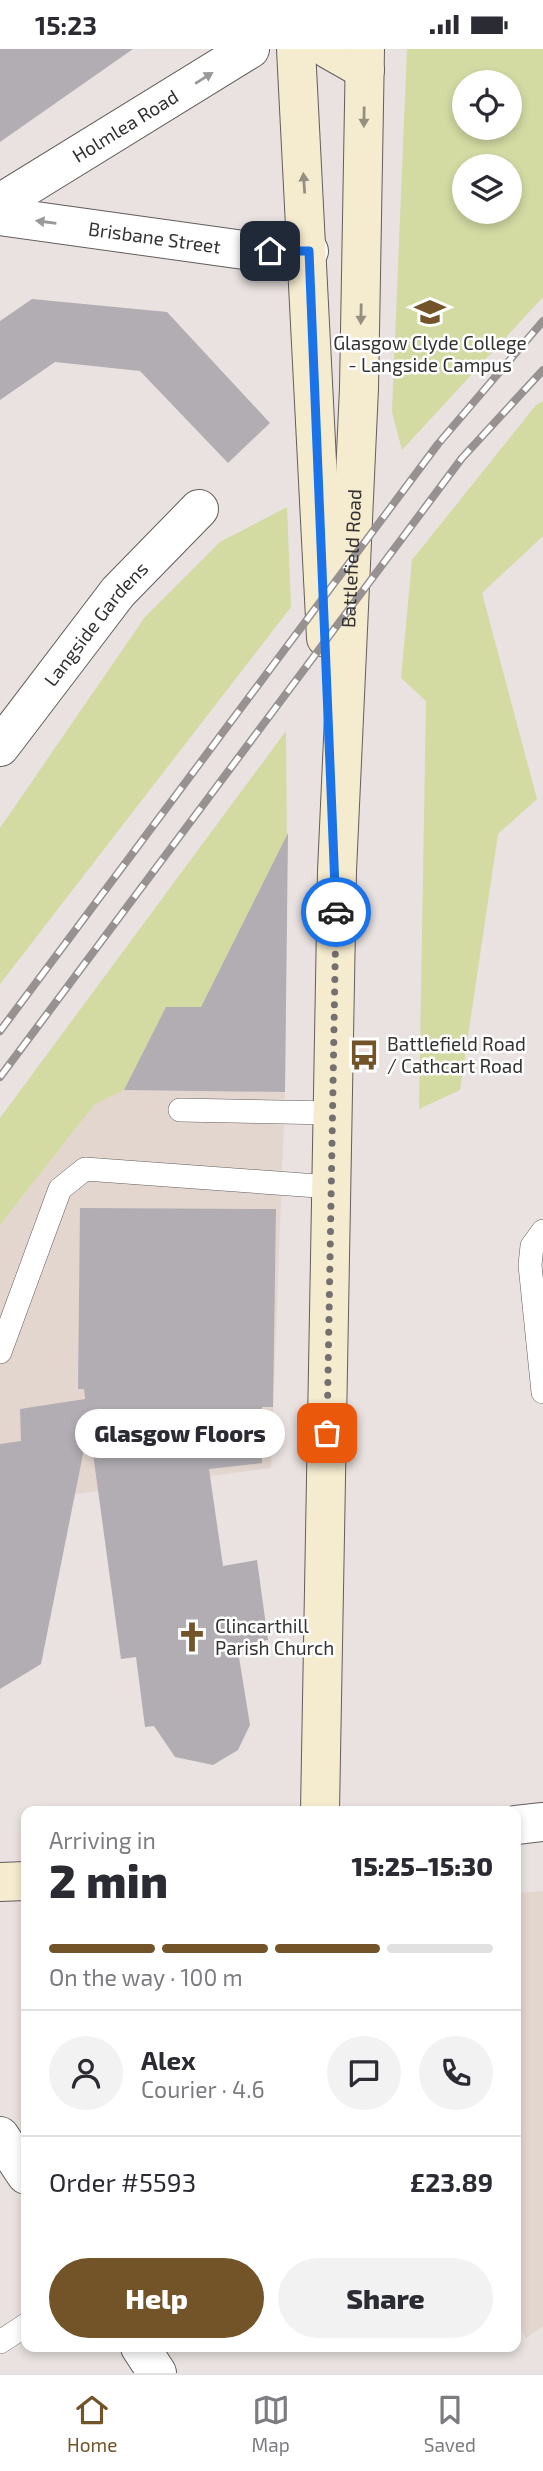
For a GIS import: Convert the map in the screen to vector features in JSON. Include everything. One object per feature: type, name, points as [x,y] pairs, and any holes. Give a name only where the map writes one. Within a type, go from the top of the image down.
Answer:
[{"type":"main road","name":"Battlefield Road","points":[[296,49],[309,251],[337,871]]},
{"type":"main road","points":[[328,49],[365,59]]},
{"type":"main road","name":"Battlefield Road","points":[[320,1806],[337,871],[359,388],[365,59]]},
{"type":"main road","points":[[309,251],[362,246]]},
{"type":"main road","points":[[0,1882],[21,1881]]},
{"type":"street","name":"Holmlea Road","points":[[0,204],[250,49]]},
{"type":"street","name":"Brisbane Street","points":[[0,216],[251,251],[309,251]]},
{"type":"street","name":"Langside Gardens","points":[[0,747],[118,592],[199,509]]},
{"type":"street","points":[[521,1824],[543,1822]]},
{"type":"street","points":[[0,2136],[21,2168]]},
{"type":"street","points":[[143,2352],[157,2373]]},
{"type":"lane","points":[[180,1110],[333,1113]]},
{"type":"lane","points":[[0,1352],[60,1189],[85,1169],[331,1187]]},
{"type":"lane","points":[[543,1231],[533,1246],[530,1265],[543,1392]]},
{"type":"lane","points":[[0,2342],[21,2328]]},
{"type":"shaded area","points":[[276,857],[287,857],[285,1092],[271,1468],[0,1504],[0,1225],[94,1105],[124,1090],[166,1007],[201,1007]]},
{"type":"shaded area","points":[[543,1891],[543,2326],[526,2338],[521,2330],[521,1893]]},
{"type":"green space","name":"Glasgow Clyde College - Langside Campus","points":[[407,49],[543,49],[543,297],[402,450],[392,412]]},
{"type":"green space","points":[[543,401],[543,536],[482,593],[537,799],[498,834],[460,1090],[419,1109],[426,701],[401,678],[412,560],[536,405]]},
{"type":"green space","points":[[287,507],[291,607],[0,984],[0,828],[145,617],[220,542]]},
{"type":"green space","points":[[286,731],[287,857],[276,857],[201,1007],[166,1007],[124,1090],[94,1105],[0,1225],[0,1118]]},
{"type":"building","points":[[0,49],[133,49],[0,142]]},
{"type":"building","points":[[32,299],[167,312],[270,423],[228,463],[140,371],[55,362],[0,400],[0,321]]},
{"type":"building","points":[[288,833],[285,1092],[124,1090],[166,1007],[201,1007]]},
{"type":"building","points":[[80,1208],[276,1209],[273,1407],[262,1407],[262,1463],[209,1469],[223,1566],[257,1560],[268,1640],[237,1645],[250,1725],[238,1750],[213,1765],[175,1757],[154,1726],[145,1727],[136,1657],[121,1659],[89,1424],[41,1664],[0,1689],[0,1444],[21,1441],[20,1409],[85,1399],[84,1389],[78,1389]]},
{"type":"railway","points":[[0,1031],[438,444],[543,321]]},
{"type":"railway","points":[[0,1077],[462,458],[543,370]]},
{"type":"way so far","points":[[327,1433],[336,912]]},
{"type":"place","name":"Glasgow Clyde College - Langside Campus","points":[[430,312]]},
{"type":"place","name":"Battlefield Road / Cathcart Road","points":[[364,1055]]},
{"type":"place","name":"Glasgow Floors","points":[[327,1433]]},
{"type":"place","name":"Clincarthill Parish Church","points":[[192,1637]]},
{"type":"route","points":[[270,251],[309,251],[337,871],[336,912]]}]
